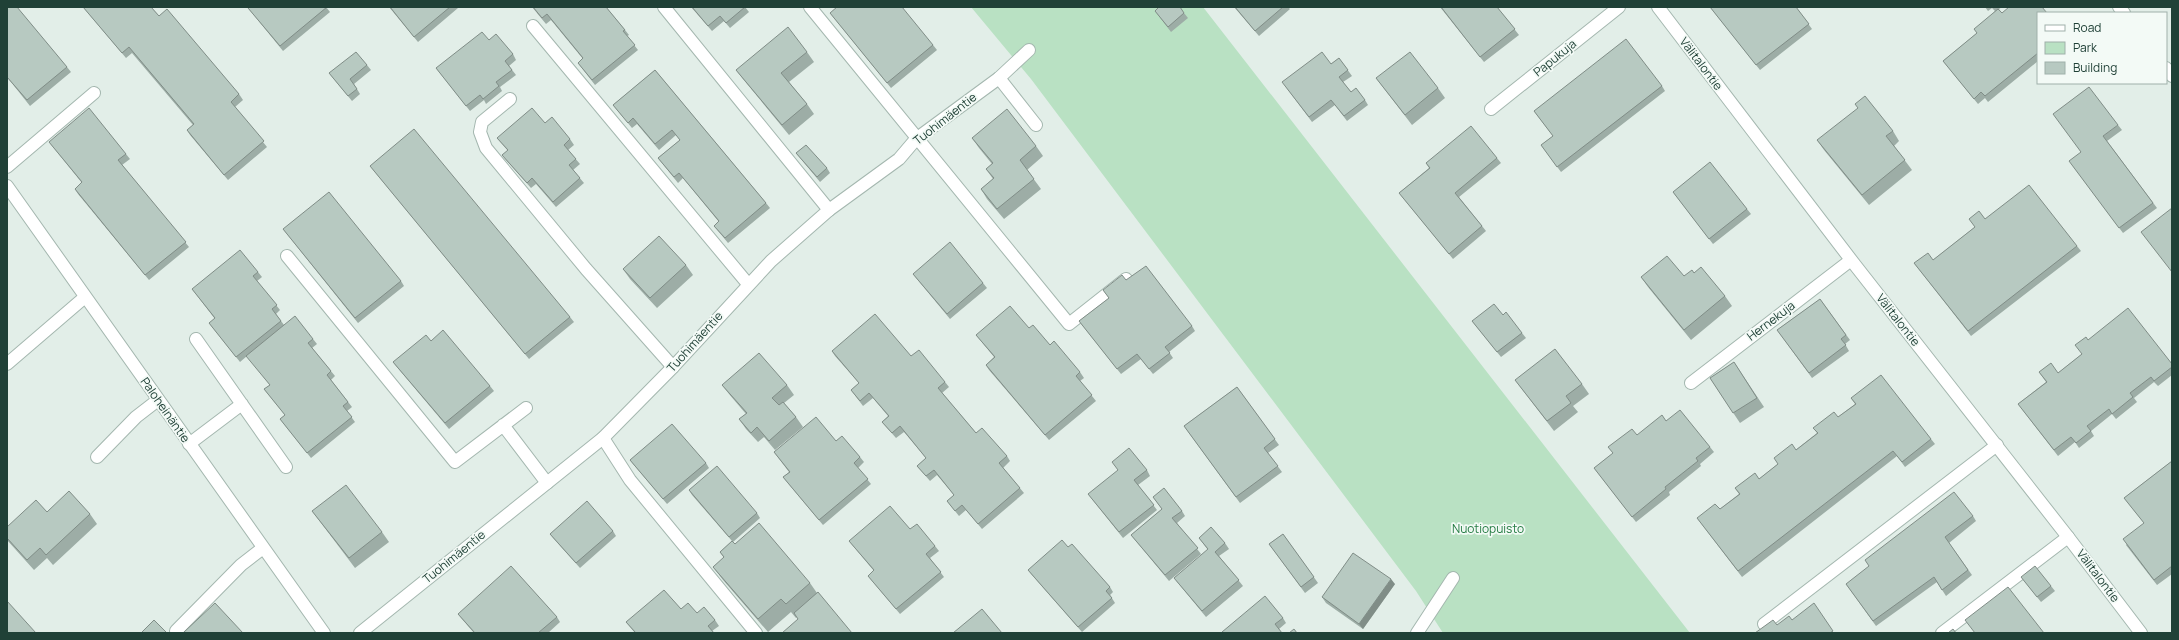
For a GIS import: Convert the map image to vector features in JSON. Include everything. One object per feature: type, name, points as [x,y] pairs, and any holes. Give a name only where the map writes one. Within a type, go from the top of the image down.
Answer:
[{"type":"street","points":[[664,7],[829,210]]},
{"type":"street","points":[[810,7],[916,139],[1069,324],[1126,279]]},
{"type":"street","name":"Papukuja","points":[[1490,110],[1619,7]]},
{"type":"street","name":"Välitalontie","points":[[1658,7],[1851,260],[1997,445],[2141,633]]},
{"type":"street","points":[[533,26],[748,284]]},
{"type":"street","name":"Tuohimäentie","points":[[360,633],[603,438],[673,367],[748,284],[829,210],[899,158],[916,139],[999,78],[1029,50]]},
{"type":"street","points":[[999,78],[1036,125]]},
{"type":"street","points":[[7,167],[94,93]]},
{"type":"street","points":[[510,99],[482,122],[480,132],[486,148],[586,269],[673,367]]},
{"type":"street","name":"Paloheinäntie","points":[[7,186],[324,633]]},
{"type":"street","points":[[287,256],[455,462],[526,408]]},
{"type":"street","name":"Hernekuja","points":[[1691,383],[1851,260]]},
{"type":"street","points":[[7,364],[85,297]]},
{"type":"street","points":[[196,339],[286,467]]},
{"type":"street","points":[[97,457],[136,417],[158,400]]},
{"type":"street","points":[[189,444],[242,404]]},
{"type":"street","points":[[503,425],[546,483]]},
{"type":"street","points":[[603,438],[630,480],[756,633]]},
{"type":"street","points":[[1764,624],[1997,445]]},
{"type":"street","points":[[1942,633],[2068,537]]},
{"type":"street","points":[[176,631],[241,565],[263,548]]},
{"type":"street","points":[[1417,633],[1453,578]]},
{"type":"green space","name":"Nuotiopuisto","points":[[971,7],[1203,7],[1690,633],[1443,633],[1416,591],[1031,79]]},
{"type":"building","points":[[7,7],[17,7],[67,67],[27,100],[7,77]]},
{"type":"building","points":[[83,7],[151,7],[159,16],[167,9],[239,94],[231,102],[264,141],[224,175],[187,130],[194,124],[129,47],[122,53]]},
{"type":"building","points":[[327,7],[280,46],[248,8]]},
{"type":"building","points":[[390,7],[450,7],[414,37]]},
{"type":"building","points":[[533,7],[606,7],[635,45],[592,80],[578,63],[583,58],[547,14],[542,18]]},
{"type":"building","points":[[692,7],[745,7],[726,23],[720,16],[708,26]]},
{"type":"building","points":[[837,7],[902,7],[933,45],[887,83],[830,13]]},
{"type":"building","points":[[1159,7],[1180,7],[1184,13],[1168,27],[1155,11]]},
{"type":"building","points":[[1235,7],[1283,7],[1255,31]]},
{"type":"building","points":[[1441,7],[1497,7],[1515,29],[1480,57]]},
{"type":"building","points":[[1710,7],[1796,7],[1809,24],[1756,65]]},
{"type":"building","points":[[2009,7],[2042,7],[2046,12],[2037,12],[2037,54],[1985,96],[1981,92],[1974,99],[1943,61],[1977,33],[1974,29],[1998,9],[2002,13]]},
{"type":"building","points":[[788,27],[807,52],[781,73],[807,104],[782,125],[736,70]]},
{"type":"building","points":[[482,32],[489,40],[496,34],[513,54],[505,61],[512,70],[496,82],[499,86],[483,99],[480,95],[466,106],[436,68]]},
{"type":"building","points":[[1626,39],[1662,86],[1557,167],[1541,145],[1553,136],[1534,111]]},
{"type":"building","points":[[356,52],[367,65],[350,79],[357,89],[348,96],[329,73]]},
{"type":"building","points":[[1322,52],[1331,64],[1339,58],[1348,70],[1339,77],[1351,92],[1356,88],[1365,100],[1344,116],[1331,100],[1309,117],[1282,82]]},
{"type":"building","points":[[1410,52],[1438,88],[1405,115],[1376,78]]},
{"type":"building","points":[[655,70],[766,203],[725,238],[714,226],[719,221],[679,173],[674,177],[658,158],[680,140],[672,130],[655,144],[633,118],[628,123],[613,105]]},
{"type":"building","points":[[2089,87],[2118,125],[2103,136],[2153,203],[2119,228],[2069,161],[2081,152],[2053,114]]},
{"type":"building","points":[[1865,96],[1893,131],[1886,136],[1905,160],[1862,195],[1817,140],[1858,108],[1855,104]]},
{"type":"building","points":[[89,108],[126,154],[118,160],[186,242],[145,275],[75,189],[82,182],[49,142]]},
{"type":"building","points":[[532,108],[545,123],[552,117],[570,139],[564,145],[576,159],[569,165],[580,178],[553,202],[532,178],[527,183],[502,155],[508,150],[497,138]]},
{"type":"building","points":[[1007,109],[1036,146],[1020,160],[1034,179],[997,209],[981,189],[994,178],[986,169],[993,163],[972,138]]},
{"type":"building","points":[[1471,126],[1497,158],[1455,193],[1482,226],[1449,254],[1399,193],[1430,168],[1426,163]]},
{"type":"building","points":[[414,129],[570,317],[525,354],[370,166]]},
{"type":"building","points":[[806,145],[827,168],[817,177],[796,153]]},
{"type":"building","points":[[1710,162],[1747,209],[1709,239],[1673,192]]},
{"type":"building","points":[[2029,185],[2077,246],[1968,331],[1914,263],[1928,253],[1933,260],[1975,227],[1969,219],[1979,211],[1985,219]]},
{"type":"building","points":[[329,192],[401,281],[355,318],[283,229]]},
{"type":"building","points":[[2172,208],[2172,272],[2141,232]]},
{"type":"building","points":[[659,236],[686,265],[650,298],[623,269]]},
{"type":"building","points":[[950,242],[983,283],[947,314],[913,274]]},
{"type":"building","points":[[240,250],[258,272],[253,276],[277,305],[272,309],[281,321],[236,357],[209,323],[215,318],[192,289]]},
{"type":"building","points":[[1667,256],[1684,276],[1692,270],[1694,273],[1701,267],[1725,296],[1684,330],[1641,277]]},
{"type":"building","points":[[1146,266],[1192,326],[1165,347],[1170,353],[1149,369],[1137,354],[1117,369],[1079,321],[1109,298],[1103,290],[1122,275],[1126,280]]},
{"type":"building","points":[[1820,299],[1846,335],[1841,339],[1846,345],[1809,373],[1777,330]]},
{"type":"building","points":[[1494,304],[1503,315],[1506,312],[1522,333],[1497,352],[1472,321]]},
{"type":"building","points":[[1010,306],[1029,328],[1033,325],[1050,345],[1054,341],[1080,372],[1076,376],[1092,395],[1045,435],[986,365],[995,357],[976,335]]},
{"type":"building","points":[[2128,308],[2172,364],[2172,367],[2154,381],[2151,377],[2130,393],[2133,397],[2112,414],[2109,409],[2087,426],[2091,431],[2076,443],[2071,437],[2054,450],[2018,404],[2047,382],[2039,372],[2051,363],[2058,373],[2082,354],[2075,345],[2086,337],[2088,340]]},
{"type":"building","points":[[875,314],[911,356],[919,350],[945,382],[938,388],[976,433],[982,428],[1007,456],[999,463],[1020,488],[978,524],[962,505],[955,511],[947,501],[954,495],[934,470],[926,476],[917,466],[926,458],[900,426],[892,433],[882,422],[889,416],[869,393],[860,401],[851,390],[859,383],[832,351]]},
{"type":"building","points":[[295,316],[313,339],[308,343],[331,371],[327,375],[348,402],[343,406],[352,417],[307,453],[280,419],[285,415],[264,389],[270,385],[246,356]]},
{"type":"building","points":[[443,330],[490,386],[445,423],[393,362],[426,335],[431,341]]},
{"type":"building","points":[[1555,349],[1582,384],[1566,396],[1571,403],[1547,421],[1515,380]]},
{"type":"building","points":[[759,353],[787,385],[772,398],[779,405],[783,402],[796,417],[769,441],[757,427],[751,433],[739,419],[747,413],[722,385]]},
{"type":"building","points":[[1734,362],[1757,398],[1733,413],[1710,378]]},
{"type":"building","points":[[1881,375],[1931,439],[1902,462],[1893,451],[1738,571],[1697,518],[1715,504],[1720,509],[1740,494],[1735,488],[1755,473],[1759,479],[1778,464],[1774,458],[1792,444],[1796,450],[1818,433],[1813,428],[1834,412],[1838,417],[1856,404],[1851,398]]},
{"type":"building","points":[[1237,387],[1275,439],[1264,448],[1278,466],[1236,497],[1184,426]]},
{"type":"building","points":[[1680,410],[1710,447],[1696,458],[1698,461],[1665,487],[1666,489],[1632,517],[1594,468],[1613,453],[1608,447],[1632,429],[1637,435],[1662,415],[1666,421]]},
{"type":"building","points":[[816,417],[836,441],[842,436],[860,457],[854,463],[868,479],[819,520],[783,477],[790,472],[774,452]]},
{"type":"building","points":[[672,424],[706,463],[663,499],[630,460]]},
{"type":"building","points":[[1129,448],[1147,470],[1134,480],[1154,505],[1119,532],[1088,494],[1118,470],[1112,462]]},
{"type":"building","points":[[2172,461],[2172,566],[2154,580],[2123,539],[2144,523],[2124,498]]},
{"type":"building","points":[[717,466],[757,513],[729,537],[689,490]]},
{"type":"building","points":[[346,485],[382,532],[349,558],[312,511]]},
{"type":"building","points":[[1164,488],[1182,511],[1172,518],[1198,548],[1165,575],[1131,535],[1162,509],[1153,497]]},
{"type":"building","points":[[69,491],[90,514],[46,555],[40,548],[27,560],[7,538],[7,527],[36,500],[47,512]]},
{"type":"building","points":[[1954,492],[1973,516],[1945,537],[1968,570],[1942,590],[1934,577],[1873,621],[1846,584],[1869,566],[1865,560]]},
{"type":"building","points":[[587,501],[613,531],[576,563],[550,534]]},
{"type":"building","points":[[890,506],[910,529],[917,524],[935,546],[926,554],[941,572],[896,609],[868,576],[874,570],[849,541]]},
{"type":"building","points":[[759,523],[810,583],[786,604],[781,599],[758,619],[713,567],[724,557],[720,552],[732,541],[735,544]]},
{"type":"building","points":[[1211,527],[1225,543],[1215,552],[1239,580],[1202,611],[1174,578],[1208,549],[1199,538]]},
{"type":"building","points":[[1283,534],[1314,577],[1301,587],[1269,544]]},
{"type":"building","points":[[1062,540],[1068,547],[1072,544],[1110,587],[1106,591],[1112,598],[1078,627],[1028,570]]},
{"type":"building","points":[[1353,553],[1391,579],[1359,624],[1322,597]]},
{"type":"building","points":[[511,566],[557,617],[538,633],[475,633],[458,614]]},
{"type":"building","points":[[2035,566],[2051,586],[2037,597],[2021,577]]},
{"type":"building","points":[[2008,587],[2044,633],[1975,633],[1965,620]]},
{"type":"building","points":[[664,590],[681,609],[688,603],[697,613],[704,607],[715,620],[708,626],[714,633],[636,633],[626,622]]},
{"type":"building","points":[[818,592],[852,633],[782,633],[798,619],[794,613]]},
{"type":"building","points":[[1265,596],[1283,618],[1275,624],[1282,633],[1222,632]]},
{"type":"building","points":[[7,601],[36,633],[7,633]]},
{"type":"building","points":[[215,603],[243,633],[183,633]]},
{"type":"building","points":[[1814,603],[1833,631],[1830,633],[1755,633],[1773,620],[1777,625],[1789,616],[1792,620]]},
{"type":"building","points":[[982,609],[1002,633],[953,633]]},
{"type":"building","points":[[154,620],[167,633],[141,633]]},
{"type":"building","points":[[1294,629],[1297,633],[1289,633]]},
{"type":"building","points":[[1953,629],[1956,633],[1948,633]]}]
